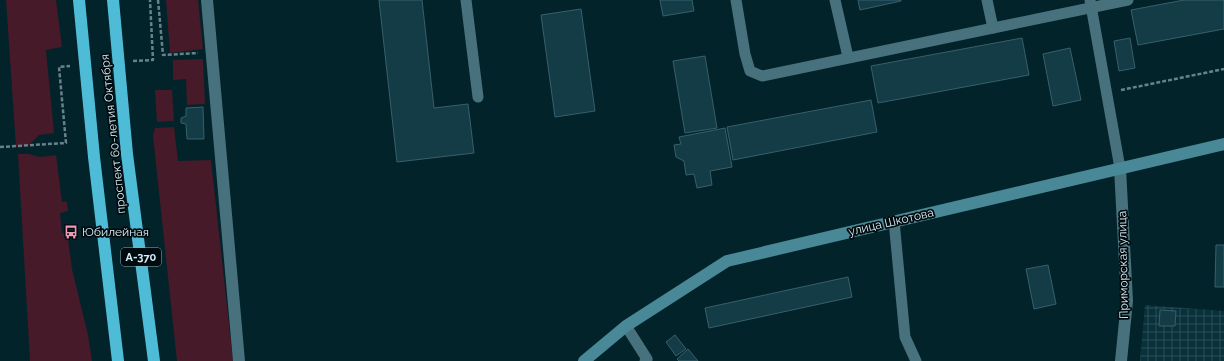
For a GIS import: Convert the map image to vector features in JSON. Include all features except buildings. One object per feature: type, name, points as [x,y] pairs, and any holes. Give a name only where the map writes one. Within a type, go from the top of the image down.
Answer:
[{"type":"highway","name":"проспект 60-летия Октября","points":[[79,0],[94,157],[118,361]]},
{"type":"highway","name":"проспект 60-летия Октября","points":[[113,0],[127,154],[154,361]]},
{"type":"street","points":[[207,0],[239,361]]},
{"type":"street","name":"улица Шкотова","points":[[584,361],[626,326],[727,261],[1224,144]]},
{"type":"street","name":"Приморская улица","points":[[1120,168],[1127,301],[1121,361]]},
{"type":"lane","points":[[466,0],[478,97]]},
{"type":"lane","points":[[736,0],[745,54],[750,71],[762,76],[993,28],[1091,4],[1128,0]]},
{"type":"lane","points":[[835,0],[848,57]]},
{"type":"lane","points":[[987,0],[993,28]]},
{"type":"lane","points":[[1091,4],[1120,168]]},
{"type":"lane","points":[[894,221],[905,337],[916,361]]},
{"type":"lane","points":[[626,326],[647,360]]},
{"type":"path","points":[[150,0],[153,60]]},
{"type":"path","points":[[158,0],[163,55],[212,52]]},
{"type":"path","points":[[0,147],[66,143],[59,67]]},
{"type":"path","points":[[1106,93],[1224,70]]},
{"type":"shaded area","points":[[6,0],[56,0],[62,47],[46,50],[54,133],[39,135],[28,146],[16,147]]},
{"type":"shaded area","points":[[166,0],[198,0],[203,49],[170,53]]},
{"type":"shaded area","points":[[203,59],[205,104],[187,105],[186,79],[173,80],[173,60]]},
{"type":"shaded area","points":[[155,90],[172,90],[174,121],[157,122]]},
{"type":"shaded area","points":[[174,127],[178,161],[211,160],[233,361],[177,361],[153,136],[155,128]]},
{"type":"shaded area","points":[[18,154],[29,154],[40,157],[56,155],[62,202],[67,202],[68,211],[60,213],[62,233],[67,232],[72,269],[88,335],[92,361],[30,361]]},
{"type":"shaded area","points":[[1145,305],[1224,311],[1224,361],[1140,361]]},
{"type":"place","name":"Юбилейная","points":[[71,232]]}]
